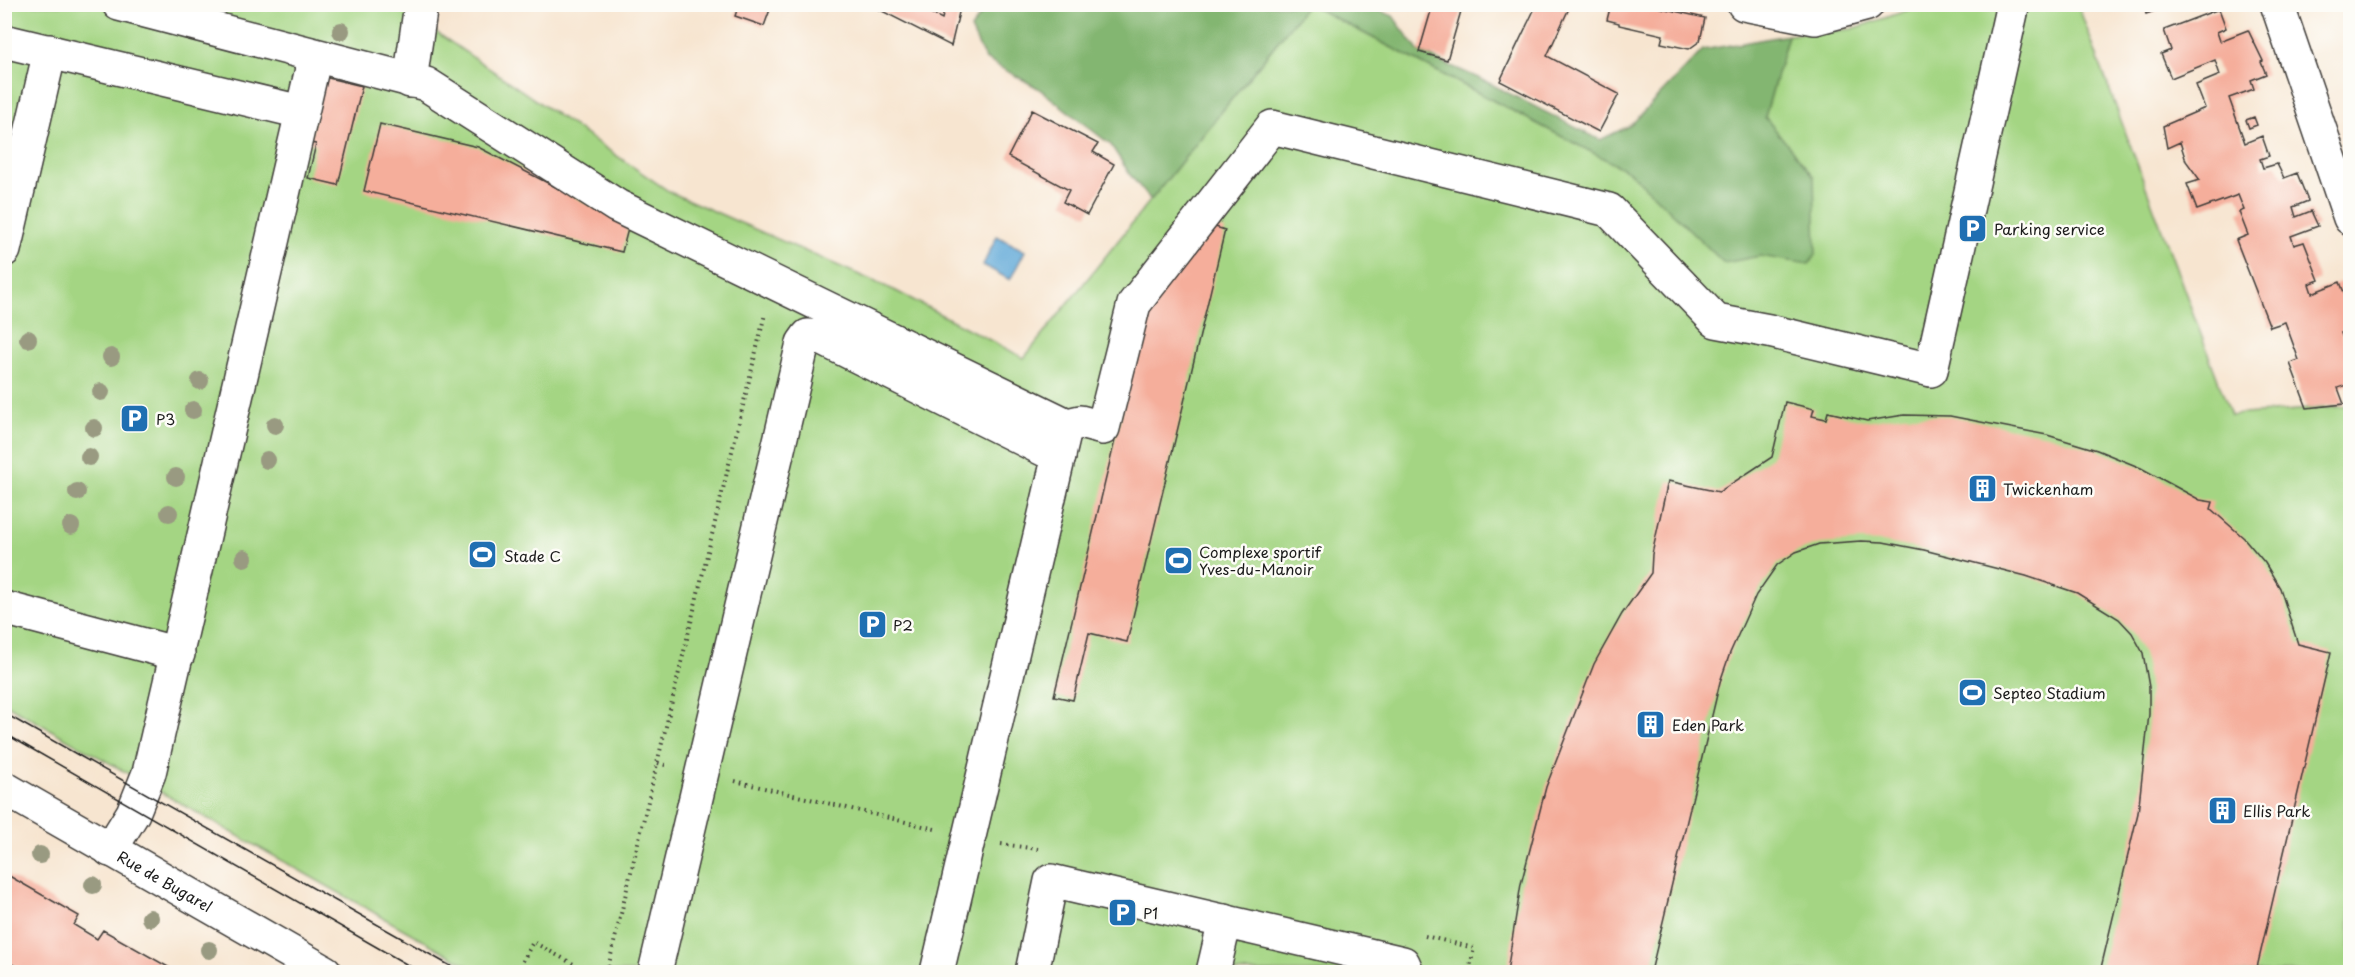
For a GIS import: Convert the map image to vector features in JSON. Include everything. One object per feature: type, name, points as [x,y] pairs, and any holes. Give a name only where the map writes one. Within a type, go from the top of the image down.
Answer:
[{"type":"street","points":[[119,4],[426,84],[616,206],[774,282],[823,323],[942,381],[1067,425],[1080,422],[1103,428],[1134,304],[1272,127],[1609,210],[1716,321],[1769,331],[1932,370],[2013,4]]},
{"type":"street","points":[[410,81],[421,4]]},
{"type":"street","points":[[1744,4],[1815,18],[1867,4]]},
{"type":"street","points":[[2277,4],[2350,218]]},
{"type":"street","points":[[4,41],[301,112]]},
{"type":"street","points":[[4,250],[50,51]]},
{"type":"street","points":[[110,850],[133,813],[149,773],[315,56]]},
{"type":"street","points":[[655,972],[803,343],[823,323]]},
{"type":"street","points":[[942,381],[1059,457]]},
{"type":"street","points":[[937,972],[1067,425]]},
{"type":"street","points":[[4,608],[178,654]]},
{"type":"street","name":"Rue de Bugarel","points":[[4,788],[325,972]]},
{"type":"street","points":[[1032,972],[1051,881],[1403,963],[1407,972]]},
{"type":"street","points":[[1213,972],[1225,921]]},
{"type":"path","points":[[607,972],[774,282]]},
{"type":"path","points":[[517,972],[533,942],[588,972]]},
{"type":"green space","name":"Complexe sportif Yves-du-Manoir","points":[[5,5],[439,5],[433,30],[670,192],[896,291],[1024,358],[1307,5],[1630,172],[1724,262],[1788,35],[1852,29],[1923,5],[2078,5],[2231,415],[2350,406],[2350,972],[509,972],[500,968],[496,972],[479,972],[5,704]]},
{"type":"green space","points":[[987,5],[1307,5],[1151,200],[1131,176],[1111,145],[1038,88],[985,59],[971,29]]},
{"type":"green space","points":[[1310,5],[1366,5],[1393,16],[1419,52],[1483,80],[1600,140],[1631,125],[1703,50],[1788,35],[1765,117],[1814,177],[1816,255],[1809,264],[1760,256],[1724,263],[1630,172]]},
{"type":"water","points":[[997,236],[1025,251],[1010,280],[983,265]]},
{"type":"building","points":[[739,4],[772,4],[764,26],[735,16]]},
{"type":"building","points":[[878,4],[913,4],[942,19],[946,4],[961,4],[951,46],[876,8]]},
{"type":"building","points":[[1433,4],[1463,4],[1447,60],[1419,52]]},
{"type":"building","points":[[1537,4],[1571,4],[1547,56],[1619,94],[1599,132],[1500,81]]},
{"type":"building","points":[[1611,4],[1644,4],[1705,18],[1700,41],[1689,49],[1661,43],[1663,35],[1607,20]]},
{"type":"building","points":[[2143,4],[2171,4],[2172,5],[2146,14]]},
{"type":"building","points":[[2219,9],[2226,28],[2217,32],[2220,41],[2248,30],[2263,61],[2261,62],[2266,74],[2251,80],[2254,89],[2229,98],[2245,143],[2262,136],[2269,156],[2260,159],[2263,168],[2277,164],[2284,178],[2297,173],[2308,201],[2293,207],[2296,217],[2311,211],[2318,226],[2291,236],[2294,245],[2304,242],[2319,280],[2309,284],[2312,293],[2340,282],[2350,303],[2350,330],[2341,333],[2348,351],[2350,350],[2350,384],[2338,388],[2344,404],[2307,408],[2290,363],[2299,360],[2285,322],[2270,327],[2236,240],[2248,235],[2239,212],[2244,210],[2238,195],[2197,210],[2187,184],[2200,180],[2186,161],[2180,142],[2167,148],[2163,126],[2205,108],[2196,85],[2220,75],[2215,60],[2171,78],[2161,54],[2171,50],[2164,30]]},
{"type":"building","points":[[324,77],[362,86],[338,185],[308,178],[316,144],[309,143]]},
{"type":"building","points":[[1032,110],[1098,144],[1093,152],[1114,164],[1087,215],[1063,202],[1069,190],[1008,157]]},
{"type":"building","points":[[2254,117],[2257,125],[2249,128],[2246,120]]},
{"type":"building","points":[[380,124],[478,147],[629,225],[622,252],[364,191]]},
{"type":"building","points":[[1212,226],[1225,230],[1127,642],[1089,633],[1073,700],[1054,696],[1147,306]]},
{"type":"building","points":[[1785,402],[1814,409],[1812,416],[1826,419],[1828,412],[1867,421],[1904,415],[1950,416],[2047,435],[2097,450],[2141,468],[2200,500],[2213,502],[2211,509],[2244,538],[2265,563],[2280,588],[2298,644],[2331,652],[2256,972],[2100,972],[2138,813],[2149,714],[2149,687],[2143,653],[2132,633],[2119,619],[2077,593],[2026,576],[1924,550],[1883,542],[1861,541],[1819,544],[1796,552],[1777,565],[1756,595],[1730,653],[1720,682],[1651,972],[1507,972],[1521,884],[1546,787],[1594,664],[1622,614],[1651,573],[1652,554],[1668,481],[1719,492],[1772,457]]},
{"type":"building","points":[[4,873],[79,916],[74,925],[97,939],[103,930],[177,972],[27,972],[4,960]]},
{"type":"tram line","points":[[4,713],[461,972]]},
{"type":"tram line","points":[[4,733],[420,972]]},
{"type":"place","name":"Parking service","points":[[1973,228]]},
{"type":"place","name":"P3","points":[[135,418]]},
{"type":"place","name":"Twickenham","points":[[1982,488]]},
{"type":"place","name":"Stade C","points":[[483,555]]},
{"type":"place","name":"Complexe sportif Yves-du-Manoir","points":[[1178,560]]},
{"type":"place","name":"P2","points":[[872,624]]},
{"type":"place","name":"Septeo Stadium","points":[[1972,692]]},
{"type":"place","name":"Eden Park","points":[[1651,724]]},
{"type":"place","name":"Ellis Park","points":[[2222,810]]},
{"type":"place","name":"P1","points":[[1122,912]]}]
